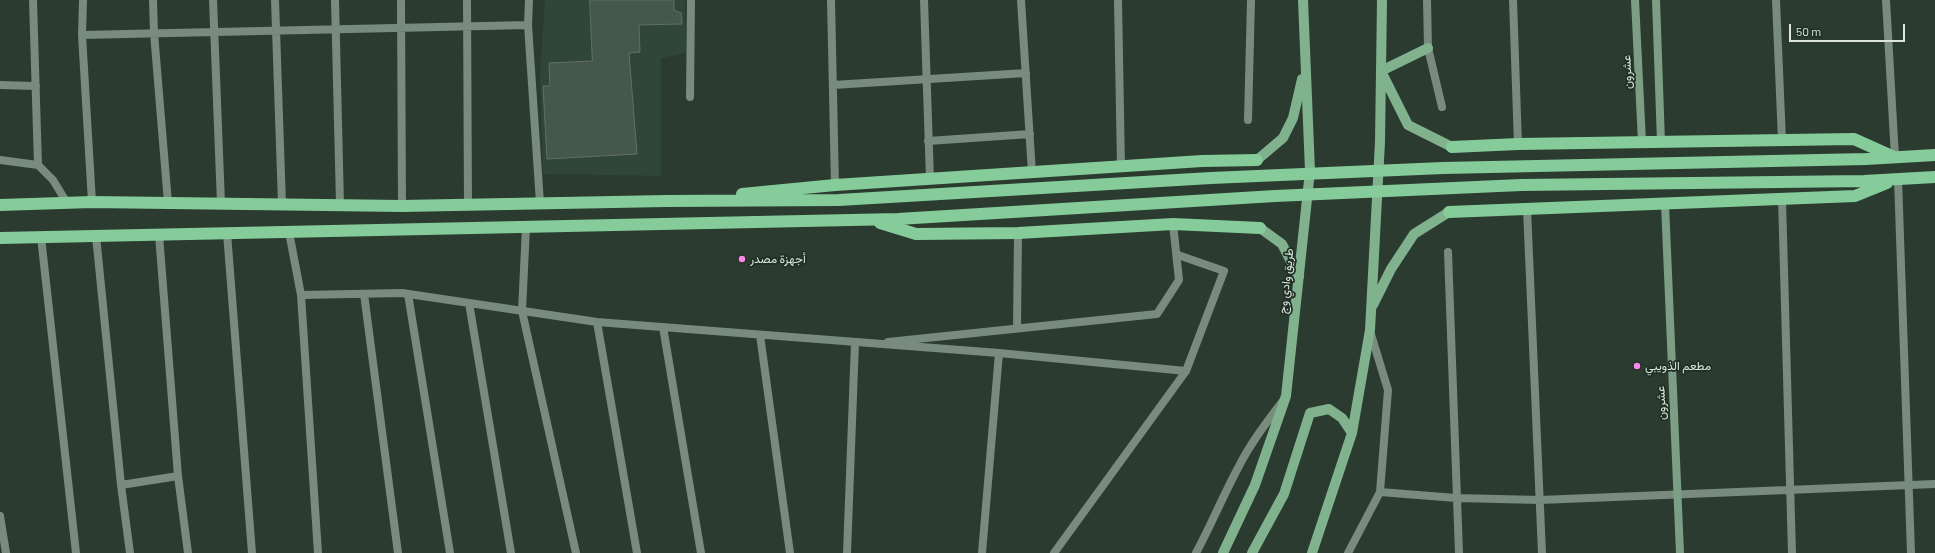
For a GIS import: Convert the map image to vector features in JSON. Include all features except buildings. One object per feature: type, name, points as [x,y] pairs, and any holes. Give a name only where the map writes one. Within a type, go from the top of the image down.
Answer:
[{"type":"highway","points":[[1452,148],[1518,144],[1854,139],[1895,157]]},
{"type":"highway","points":[[0,205],[92,202],[402,206],[666,201],[839,200],[1211,178],[1434,168],[1866,159],[1935,155]]},
{"type":"highway","points":[[666,201],[835,185],[1121,166],[1257,160]]},
{"type":"highway","points":[[0,238],[869,220],[1275,196],[1521,185],[1864,181],[1935,177]]},
{"type":"highway","points":[[1449,212],[1855,196],[1898,179]]},
{"type":"highway","points":[[869,220],[916,234],[1018,233],[1173,224],[1260,228]]},
{"type":"main road","name":"طريق وادي وج","points":[[1223,553],[1255,485],[1286,396],[1310,171],[1305,68],[1304,0]]},
{"type":"main road","points":[[1312,553],[1352,433],[1370,330],[1380,142],[1382,1]]},
{"type":"main road","points":[[1381,71],[1428,48]]},
{"type":"main road","points":[[1257,160],[1283,138],[1293,118],[1305,68]]},
{"type":"main road","points":[[1381,71],[1408,125],[1452,148]]},
{"type":"main road","points":[[1371,308],[1392,269],[1414,234],[1449,212]]},
{"type":"main road","points":[[1260,228],[1282,244],[1299,277]]},
{"type":"main road","points":[[1252,553],[1284,494],[1310,413],[1329,409],[1342,418],[1352,433]]},
{"type":"street","points":[[33,0],[38,165]]},
{"type":"street","points":[[83,0],[82,35],[92,202]]},
{"type":"street","points":[[153,0],[154,33],[168,203]]},
{"type":"street","points":[[213,0],[221,203]]},
{"type":"street","points":[[275,0],[282,204]]},
{"type":"street","points":[[335,0],[340,204]]},
{"type":"street","points":[[401,0],[402,206]]},
{"type":"street","points":[[467,0],[468,205]]},
{"type":"street","points":[[529,0],[528,24],[540,203]]},
{"type":"street","points":[[690,0],[690,97]]},
{"type":"street","points":[[831,0],[835,185]]},
{"type":"street","points":[[924,0],[930,179]]},
{"type":"street","points":[[1021,0],[1032,173]]},
{"type":"street","points":[[1118,0],[1121,166]]},
{"type":"street","points":[[1248,120],[1251,0]]},
{"type":"street","points":[[1427,0],[1428,48],[1442,107]]},
{"type":"street","points":[[1513,0],[1518,144]]},
{"type":"street","name":"عشرون","points":[[1636,0],[1642,142]]},
{"type":"street","points":[[1656,0],[1661,142]]},
{"type":"street","points":[[1776,0],[1782,140]]},
{"type":"street","points":[[1886,0],[1895,157]]},
{"type":"street","points":[[82,35],[528,24]]},
{"type":"street","points":[[833,85],[1026,73]]},
{"type":"street","points":[[0,85],[36,86]]},
{"type":"street","points":[[928,141],[1030,134]]},
{"type":"street","points":[[0,160],[38,165],[53,180],[67,203]]},
{"type":"street","points":[[1898,179],[1911,553]]},
{"type":"street","points":[[1782,199],[1792,553]]},
{"type":"street","name":"عشرون","points":[[1665,204],[1680,553]]},
{"type":"street","points":[[1527,209],[1542,553]]},
{"type":"street","points":[[866,344],[1157,314],[1179,280],[1178,256],[1173,224]]},
{"type":"street","points":[[526,227],[522,311],[576,553]]},
{"type":"street","points":[[289,232],[301,295],[318,553]]},
{"type":"street","points":[[227,233],[252,553]]},
{"type":"street","points":[[1017,328],[1018,233]]},
{"type":"street","points":[[159,235],[178,476],[188,553]]},
{"type":"street","points":[[96,236],[121,485],[130,553]]},
{"type":"street","points":[[41,237],[76,553]]},
{"type":"street","points":[[1448,252],[1459,553]]},
{"type":"street","points":[[1054,553],[1186,371],[1224,271],[1178,256]]},
{"type":"street","points":[[364,294],[398,553]]},
{"type":"street","points":[[301,295],[408,294],[598,322],[866,344],[999,353],[1186,371]]},
{"type":"street","points":[[408,294],[450,553]]},
{"type":"street","points":[[470,303],[511,553]]},
{"type":"street","points":[[598,322],[637,553]]},
{"type":"street","points":[[663,327],[702,553]]},
{"type":"street","points":[[1348,553],[1380,492],[1388,390],[1370,330]]},
{"type":"street","points":[[760,335],[790,553]]},
{"type":"street","points":[[847,553],[855,343]]},
{"type":"street","points":[[982,553],[999,353]]},
{"type":"street","points":[[1196,553],[1211,526],[1238,468],[1256,437],[1286,396]]},
{"type":"street","points":[[121,485],[178,476]]},
{"type":"street","points":[[1380,492],[1456,498],[1540,500],[1935,484]]},
{"type":"street","points":[[0,516],[6,553]]},
{"type":"shaded area","points":[[545,0],[685,0],[686,53],[661,58],[661,176],[543,174],[540,74]]},
{"type":"place","name":"أجهزة مصدر","points":[[742,259]]},
{"type":"place","name":"مطعم الذويبي","points":[[1637,366]]}]
